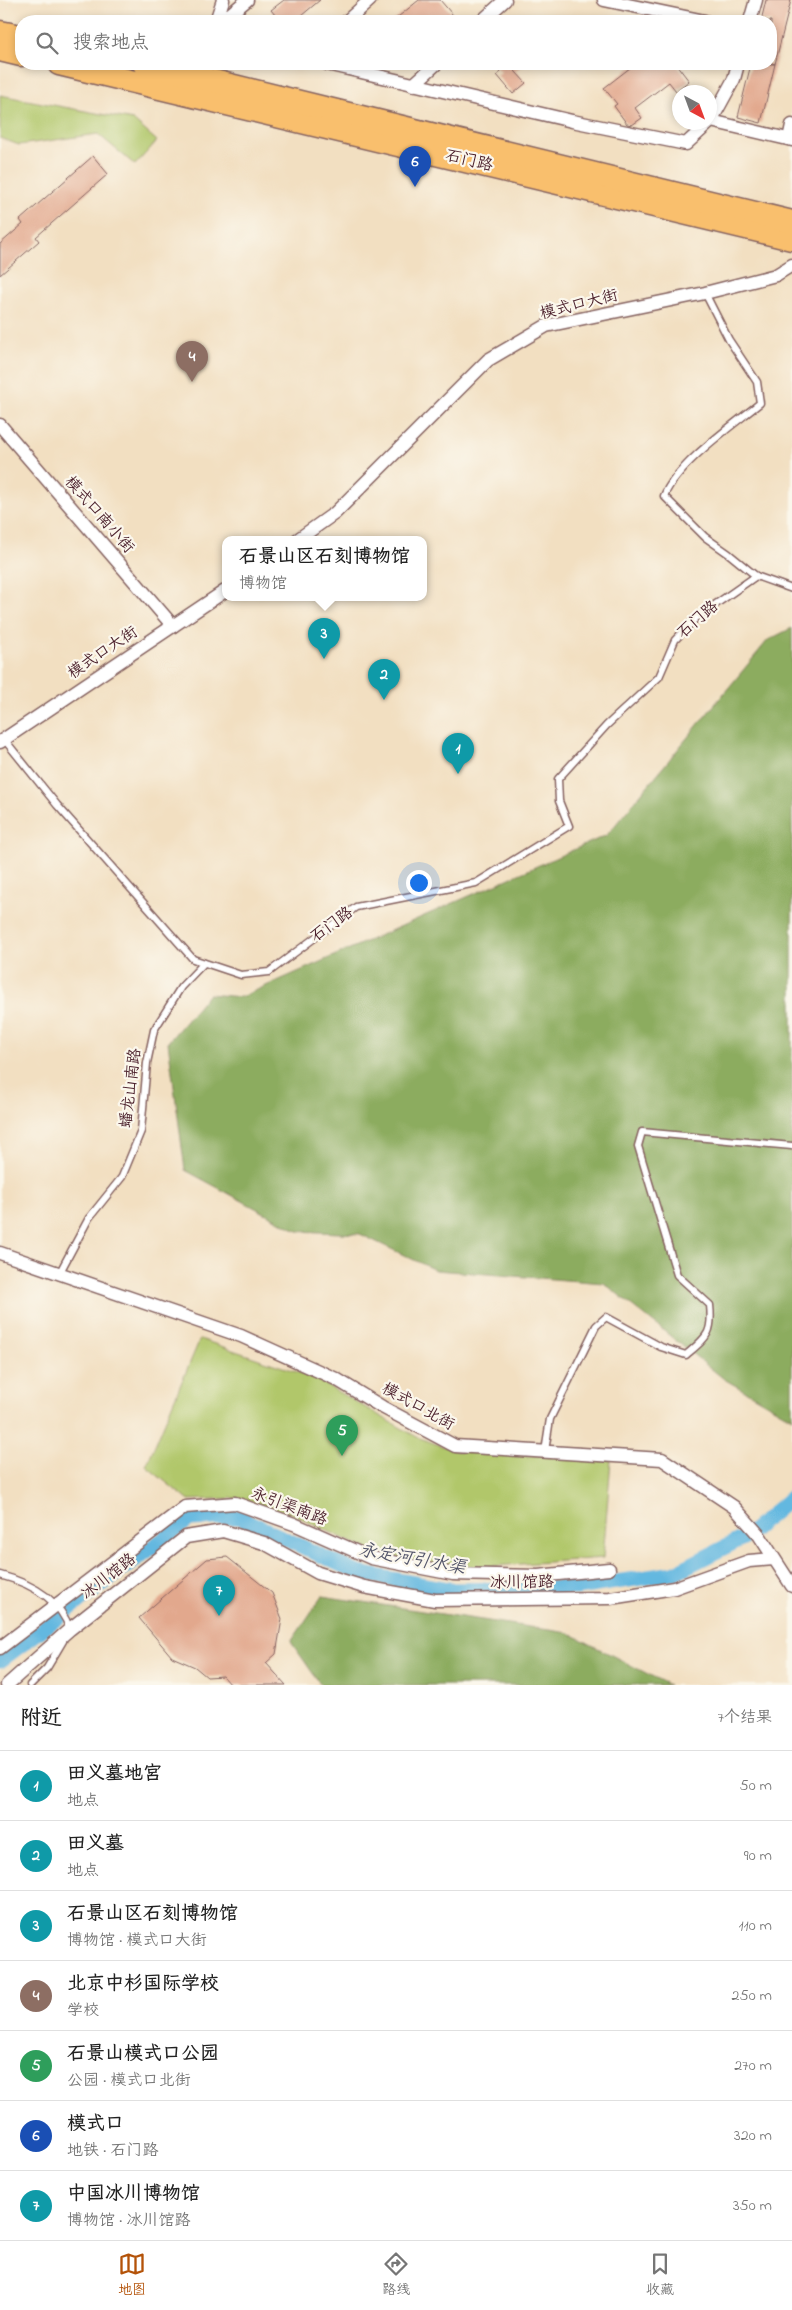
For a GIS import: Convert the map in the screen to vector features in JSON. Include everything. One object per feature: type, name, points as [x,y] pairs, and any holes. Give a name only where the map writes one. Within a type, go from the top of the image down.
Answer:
[{"type":"highway","points":[[0,32],[15,35]]},
{"type":"highway","points":[[0,50],[15,54]]},
{"type":"highway","name":"石门路","points":[[156,70],[792,222]]},
{"type":"highway","name":"石门路","points":[[156,70],[792,239]]},
{"type":"street","points":[[218,15],[223,0]]},
{"type":"street","points":[[229,15],[247,0]]},
{"type":"street","points":[[354,15],[370,0]]},
{"type":"street","points":[[489,15],[506,0]]},
{"type":"street","points":[[604,0],[676,15]]},
{"type":"street","points":[[752,15],[756,0]]},
{"type":"street","points":[[353,70],[686,144],[701,130]]},
{"type":"street","points":[[413,84],[429,70]]},
{"type":"street","points":[[717,110],[734,79],[736,70]]},
{"type":"street","points":[[717,122],[791,139],[792,125]]},
{"type":"street","name":"模式口大街","points":[[303,536],[335,513],[488,360],[546,326],[705,293],[776,275],[792,265]]},
{"type":"street","name":"模式口南小街","points":[[0,425],[173,626]]},
{"type":"street","name":"模式口大街","points":[[2,740],[222,593]]},
{"type":"street","name":"模式口北街","points":[[0,1253],[60,1272],[241,1336],[336,1379],[382,1407],[455,1446],[662,1459],[734,1507],[759,1535],[792,1586]]},
{"type":"street","name":"永引渠南路","points":[[0,1648],[185,1507],[235,1503],[294,1524],[371,1558],[453,1574],[538,1576],[609,1569]]},
{"type":"street","name":"冰川馆路","points":[[7,1685],[70,1629],[186,1536],[223,1531],[264,1542],[318,1574],[364,1587],[435,1600],[610,1598],[674,1588],[749,1561],[774,1559]]},
{"type":"lane","points":[[705,293],[729,340],[757,382],[760,403],[699,453],[669,484],[664,496],[705,537],[756,576],[792,589]]},
{"type":"lane","name":"石门路","points":[[2,740],[193,959],[241,975],[269,972],[356,907],[476,883],[570,826],[559,801],[558,779],[607,725],[659,676],[675,640],[696,618],[756,576]]},
{"type":"lane","name":"蟠龙山南路","points":[[60,1272],[89,1218],[122,1177],[141,1131],[147,1063],[154,1030],[181,987],[204,963]]},
{"type":"lane","points":[[545,1451],[550,1419],[596,1326],[606,1317],[662,1347],[686,1355],[707,1337],[712,1324],[710,1305],[677,1275],[638,1146],[642,1132],[792,1146]]},
{"type":"lane","points":[[0,1576],[22,1581],[37,1588],[57,1606],[70,1629],[47,1668],[30,1685]]},
{"type":"green space","points":[[0,95],[133,120],[157,141],[135,165],[98,134],[19,145],[0,138]]},
{"type":"green space","points":[[792,628],[792,1418],[724,1379],[604,1283],[435,1270],[360,1234],[298,1231],[185,1170],[168,1042],[209,994],[241,997],[607,835],[768,640]]},
{"type":"green space","points":[[200,1339],[312,1377],[417,1437],[456,1451],[611,1460],[603,1558],[454,1569],[370,1551],[292,1514],[241,1498],[188,1500],[146,1466]]},
{"type":"green space","points":[[322,1596],[569,1633],[669,1685],[321,1685],[291,1642]]},
{"type":"building","points":[[284,0],[320,0],[302,15],[275,15],[271,10]]},
{"type":"building","points":[[419,0],[440,0],[453,15],[400,15]]},
{"type":"building","points":[[766,0],[791,0],[777,56],[777,15],[762,15]]},
{"type":"building","points":[[499,70],[516,70],[515,71],[526,83],[513,94],[497,75],[501,72]]},
{"type":"building","points":[[627,70],[681,70],[689,81],[684,85],[672,86],[669,82],[635,108],[642,118],[632,125],[627,124],[614,106],[617,104],[604,88]]},
{"type":"building","points":[[750,70],[774,70],[761,123],[738,117]]},
{"type":"building","points":[[93,156],[108,174],[36,237],[39,241],[0,275],[0,244],[23,224],[20,220]]},
{"type":"building","points":[[227,1557],[272,1593],[282,1619],[276,1654],[266,1663],[286,1685],[231,1685],[223,1676],[207,1677],[195,1667],[172,1657],[139,1618],[207,1559]]},
{"type":"waterway","name":"永定河引水渠","points":[[0,1661],[190,1519],[239,1517],[358,1573],[453,1590],[577,1588],[674,1573],[747,1536],[792,1497]]},
{"type":"place","name":"模式口","points":[[415,187]]},
{"type":"place","name":"北京中杉国际学校","points":[[192,382]]},
{"type":"place","name":"石景山区石刻博物馆","points":[[324,659]]},
{"type":"place","name":"田义墓","points":[[384,700]]},
{"type":"place","name":"田义墓地宫","points":[[458,774]]},
{"type":"place","name":"石景山模式口公园","points":[[342,1456]]},
{"type":"place","name":"中国冰川博物馆","points":[[219,1616]]}]
